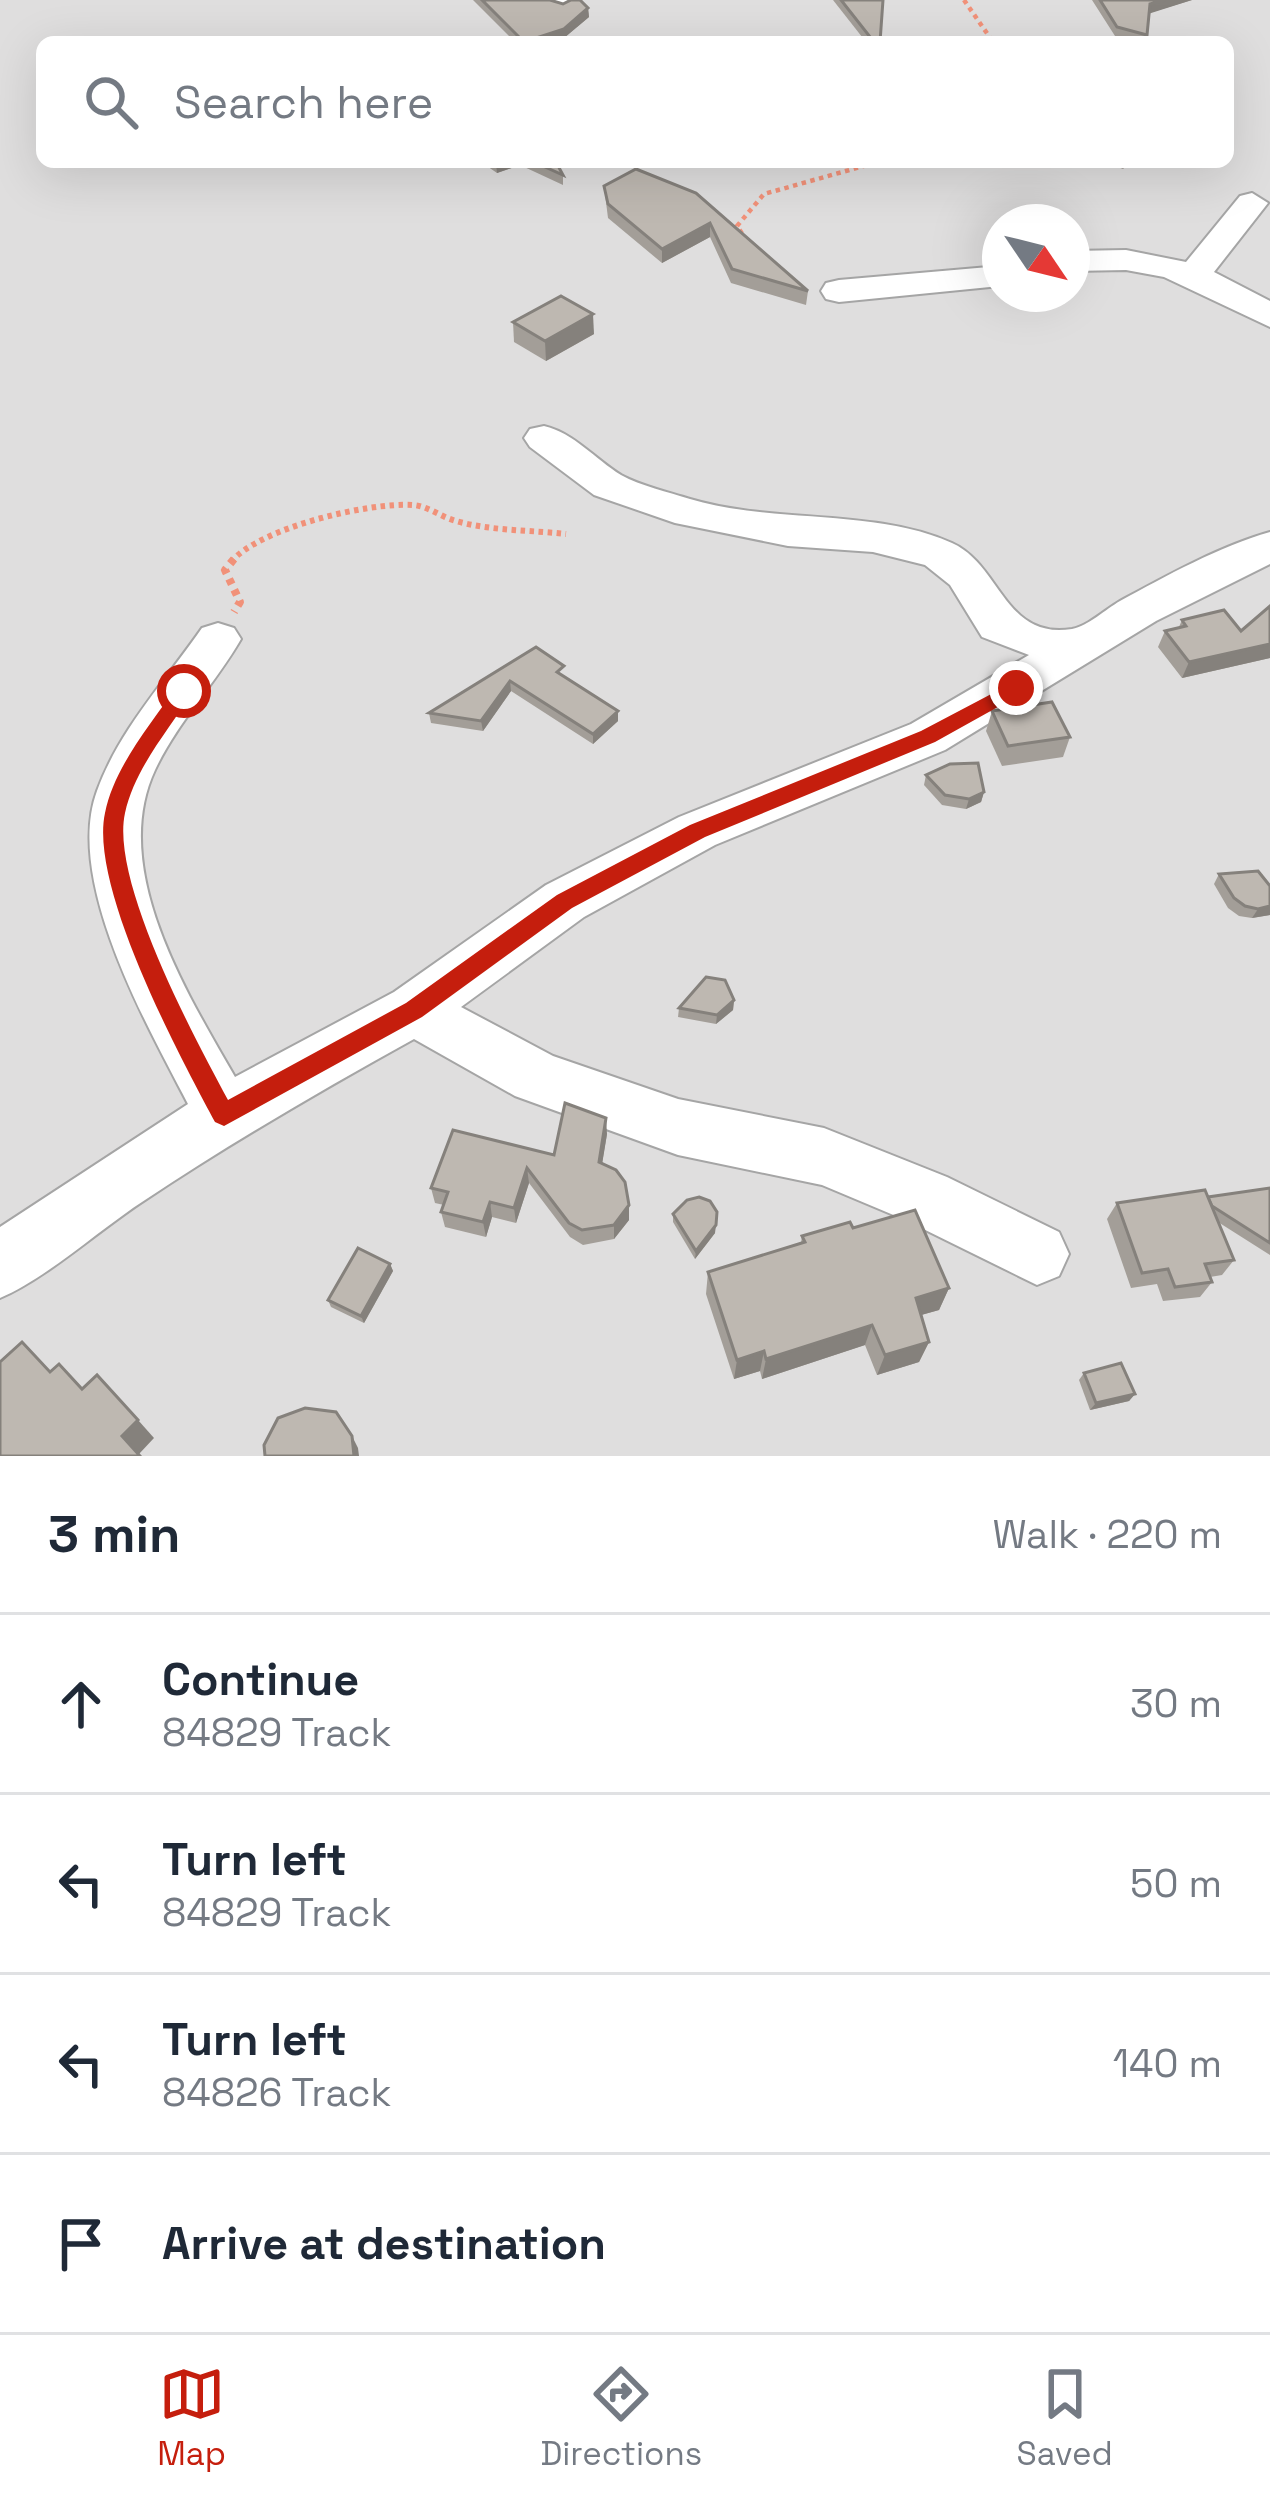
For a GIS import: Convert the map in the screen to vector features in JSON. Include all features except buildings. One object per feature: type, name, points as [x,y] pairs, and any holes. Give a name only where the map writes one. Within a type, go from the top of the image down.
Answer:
[{"type":"street","points":[[1195,273],[1252,203]]},
{"type":"street","points":[[1090,260],[1132,259],[1195,273],[1270,316]]},
{"type":"street","points":[[838,291],[982,278]]},
{"type":"street","points":[[544,438],[609,486],[690,513],[788,532],[873,538],[939,554],[965,574],[998,626],[1038,641],[1082,646]]},
{"type":"street","points":[[0,1266],[60,1220],[224,1114],[414,1010],[565,901],[698,831],[928,736],[1140,610],[1270,546]]},
{"type":"street","points":[[218,639],[141,753],[115,811],[112,849],[130,910],[189,1052],[224,1114]]},
{"type":"street","points":[[414,1010],[536,1077],[678,1127],[824,1157],[925,1198],[1037,1254]]},
{"type":"path","points":[[964,0],[989,36]]},
{"type":"path","points":[[747,242],[737,226],[764,194],[853,168]]},
{"type":"path","points":[[218,639],[240,602],[225,570],[242,549],[292,528],[367,508],[416,505],[457,522],[566,534]]},
{"type":"shaded area","points":[[0,0],[1270,0],[1270,1456],[0,1456]]},
{"type":"route","points":[[184,691],[141,753],[115,811],[112,849],[130,910],[189,1052],[224,1114],[414,1010],[565,901],[698,831],[928,736],[1016,688]]}]
